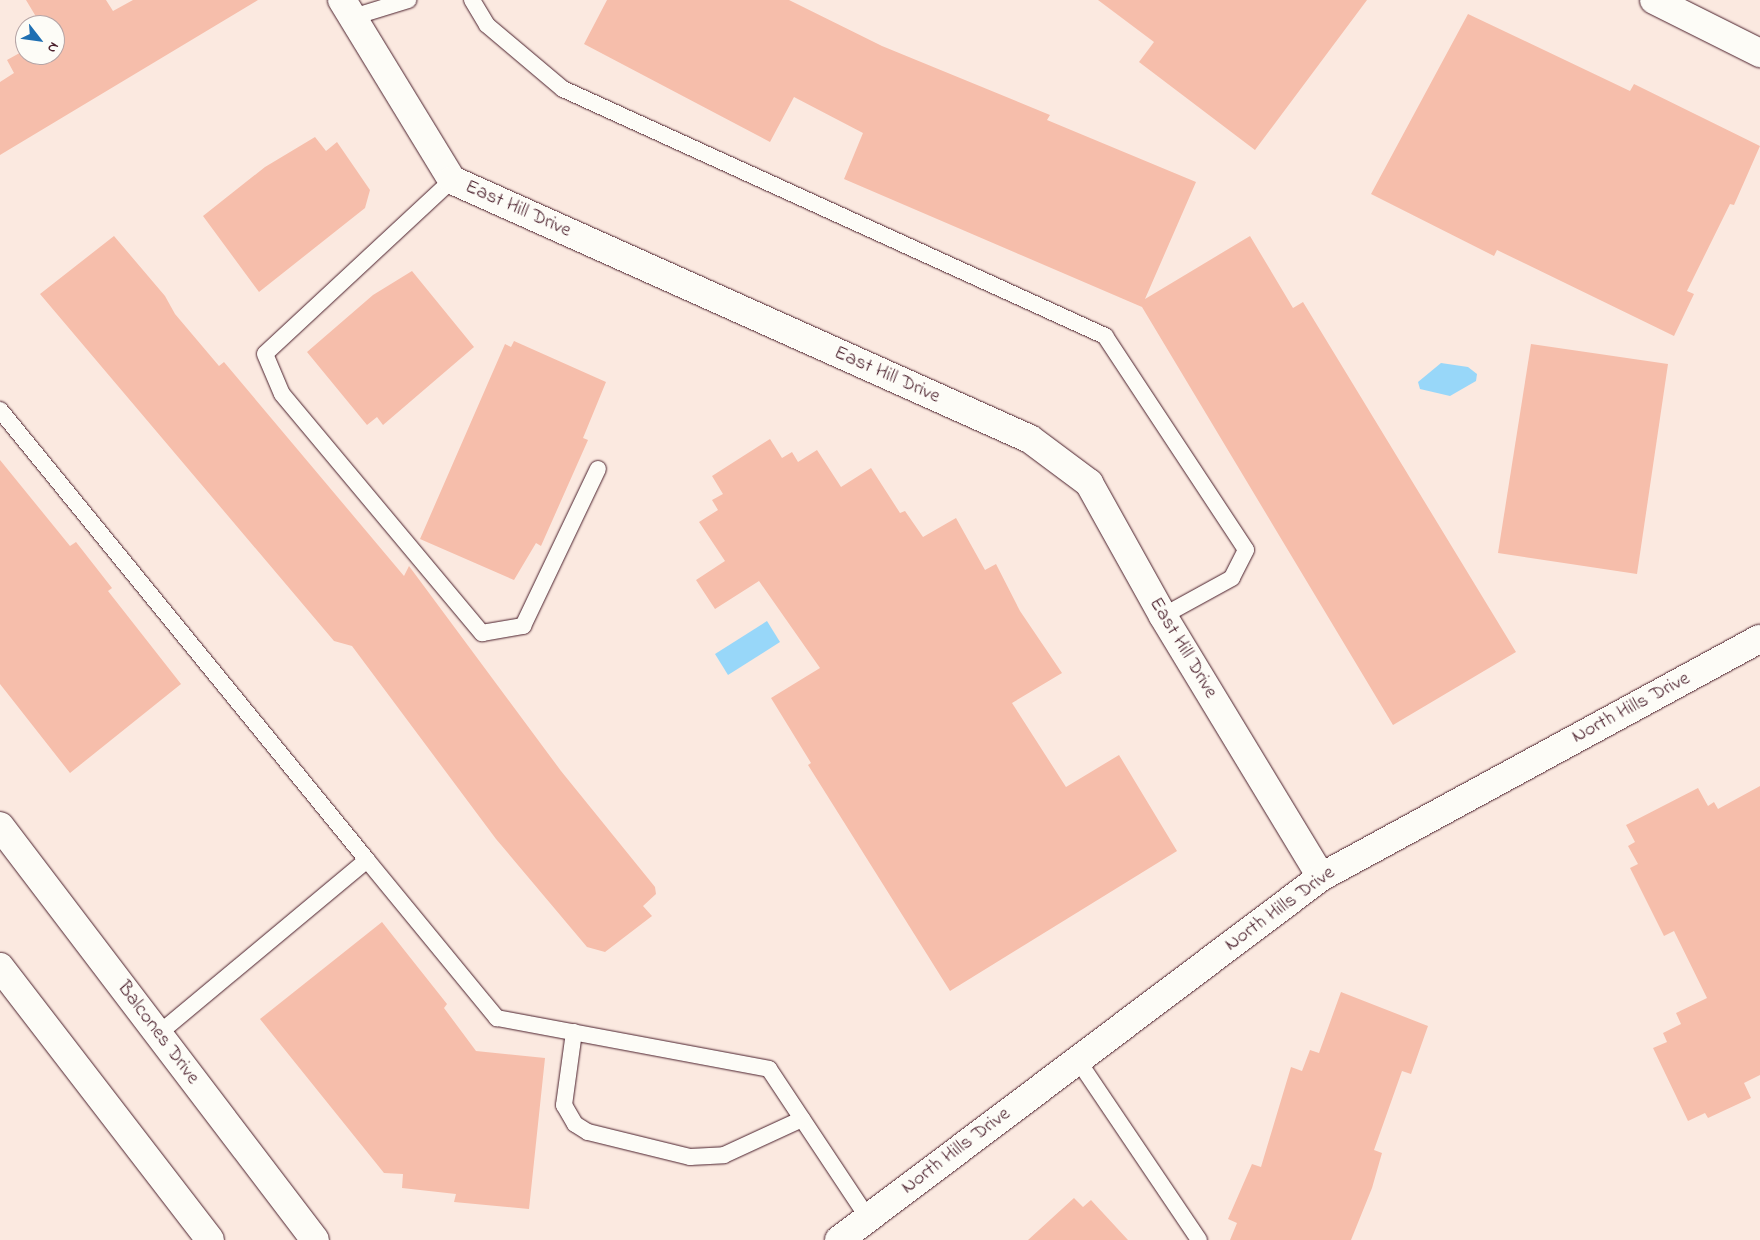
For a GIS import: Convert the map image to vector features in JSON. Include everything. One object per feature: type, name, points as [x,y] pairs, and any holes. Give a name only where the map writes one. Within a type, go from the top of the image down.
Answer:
[{"type":"street","points":[[1654,0],[1760,53]]},
{"type":"street","name":"East Hill Drive","points":[[348,9],[452,180],[1030,439],[1090,483],[1163,616],[1321,877]]},
{"type":"street","name":"North Hills Drive","points":[[839,1240],[1321,877],[1760,639]]},
{"type":"street","name":"Balcones Drive","points":[[0,826],[315,1240]]},
{"type":"street","points":[[0,967],[210,1240]]},
{"type":"lane","points":[[348,9],[408,0]]},
{"type":"lane","points":[[472,0],[487,25],[563,89],[1105,336],[1246,550],[1232,578],[1163,616]]},
{"type":"lane","points":[[452,180],[265,354],[282,394],[482,633],[523,626],[598,469]]},
{"type":"lane","points":[[0,410],[497,1018],[769,1069],[868,1218]]},
{"type":"lane","points":[[158,1034],[367,860]]},
{"type":"lane","points":[[574,1032],[564,1105],[575,1124],[588,1132],[690,1156],[724,1156],[802,1118]]},
{"type":"lane","points":[[1077,1059],[1199,1240]]},
{"type":"water","points":[[1441,363],[1468,367],[1477,374],[1476,381],[1450,396],[1420,389],[1418,382]]},
{"type":"water","points":[[767,621],[780,642],[728,675],[715,654]]},
{"type":"building","points":[[26,0],[106,0],[113,11],[133,0],[258,0],[0,155],[0,82],[14,73],[7,60],[15,56],[15,65],[65,65],[65,15],[35,15]]},
{"type":"building","points":[[607,0],[789,0],[882,46],[1050,115],[1047,120],[1196,182],[1145,299],[1250,236],[1293,308],[1303,302],[1516,652],[1393,725],[1142,307],[844,179],[863,133],[794,97],[770,142],[584,44]]},
{"type":"building","points":[[1098,0],[1367,0],[1255,150],[1139,62],[1154,42]]},
{"type":"building","points":[[1468,14],[1630,91],[1634,84],[1760,146],[1734,205],[1730,204],[1687,291],[1694,294],[1674,336],[1497,250],[1494,256],[1371,194]]},
{"type":"building","points":[[315,137],[326,151],[337,142],[370,190],[365,208],[259,292],[203,216],[265,167]]},
{"type":"building","points":[[114,236],[165,296],[175,314],[219,366],[224,362],[404,576],[409,566],[561,771],[655,887],[656,894],[643,906],[652,916],[605,952],[587,947],[496,839],[352,646],[334,641],[40,294]]},
{"type":"building","points":[[412,271],[474,347],[383,425],[377,417],[367,425],[307,352],[373,295]]},
{"type":"building","points":[[514,341],[606,382],[583,438],[588,440],[541,546],[536,543],[514,580],[420,539],[505,344],[511,347]]},
{"type":"building","points":[[1531,344],[1668,364],[1637,574],[1498,553]]},
{"type":"building","points":[[770,439],[782,458],[792,452],[798,462],[817,450],[841,487],[871,468],[900,513],[905,511],[923,537],[956,518],[985,570],[996,564],[1020,611],[1062,673],[1012,703],[1066,787],[1119,755],[1177,851],[950,991],[808,765],[811,763],[771,698],[820,668],[759,581],[715,609],[696,580],[725,561],[699,522],[718,510],[712,500],[723,494],[712,476]]},
{"type":"building","points":[[0,460],[70,546],[76,542],[112,588],[108,591],[181,684],[70,773],[0,684]]},
{"type":"building","points":[[1760,786],[1760,1075],[1744,1083],[1751,1098],[1708,1118],[1705,1113],[1688,1121],[1653,1048],[1667,1042],[1663,1033],[1681,1024],[1676,1013],[1707,998],[1674,931],[1664,936],[1630,868],[1638,864],[1628,846],[1635,842],[1626,825],[1698,788],[1708,806],[1714,802],[1718,809]]},
{"type":"building","points":[[382,922],[447,1004],[444,1008],[476,1051],[545,1058],[529,1209],[454,1202],[456,1194],[402,1188],[403,1174],[384,1173],[260,1019]]},
{"type":"building","points":[[1341,992],[1428,1026],[1411,1074],[1402,1071],[1374,1150],[1382,1153],[1372,1188],[1351,1240],[1230,1240],[1237,1223],[1228,1219],[1252,1164],[1261,1167],[1291,1067],[1302,1071],[1310,1050],[1319,1053]]},
{"type":"building","points":[[1074,1198],[1083,1207],[1091,1200],[1128,1240],[1028,1240]]}]
